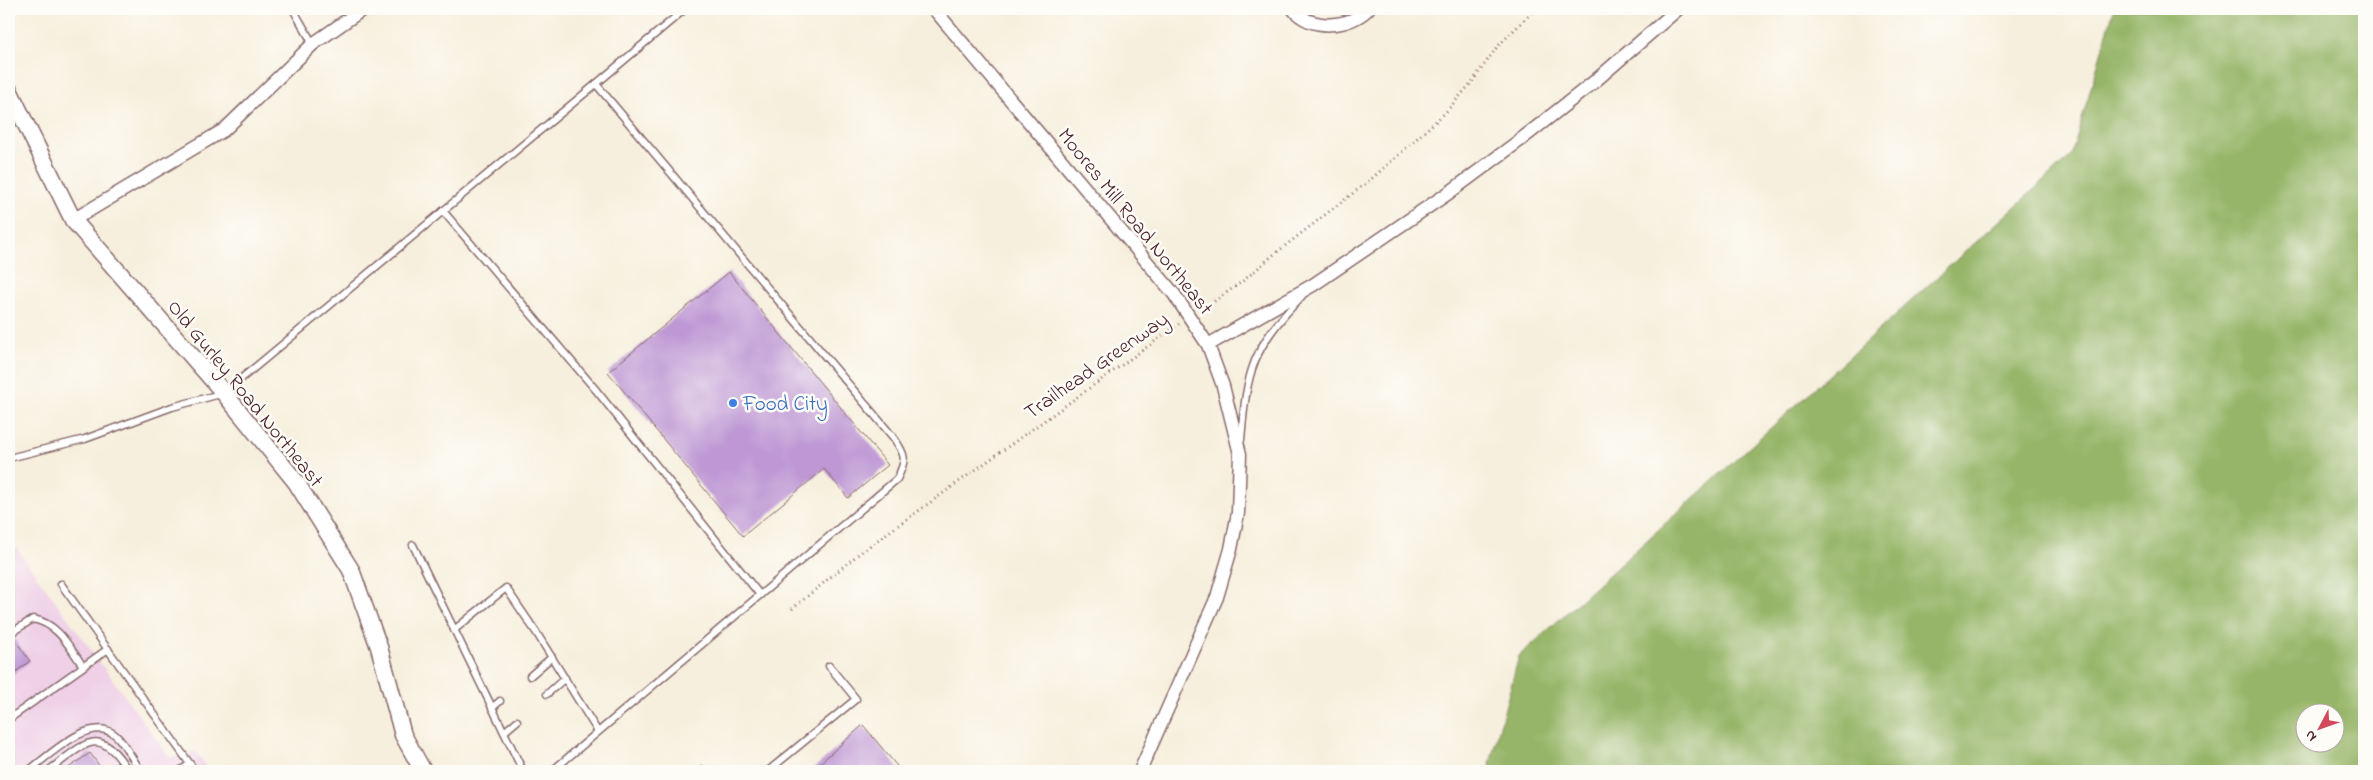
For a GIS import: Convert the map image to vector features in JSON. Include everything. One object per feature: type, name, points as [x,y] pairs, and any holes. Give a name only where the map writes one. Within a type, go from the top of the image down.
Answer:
[{"type":"street","points":[[73,220],[224,130],[313,44],[363,9]]},
{"type":"street","name":"Moores Mill Road Northeast","points":[[934,9],[1174,294],[1208,345],[1223,386],[1240,454],[1238,513],[1231,549],[1217,597],[1140,771]]},
{"type":"street","points":[[1293,9],[1297,14],[1318,25],[1342,23],[1363,14],[1368,9]]},
{"type":"street","points":[[1208,345],[1313,284],[1450,192],[1594,82],[1678,9]]},
{"type":"street","name":"Old Gurley Road Northeast","points":[[9,90],[73,220],[224,393],[296,482],[351,570],[379,647],[403,735],[423,771]]},
{"type":"lane","points":[[293,9],[313,44]]},
{"type":"lane","points":[[9,458],[86,439],[172,407],[224,393],[685,9]]},
{"type":"lane","points":[[552,771],[897,479],[904,466],[904,453],[596,84]]},
{"type":"lane","points":[[442,211],[596,390],[760,595]]},
{"type":"lane","points":[[1240,454],[1245,391],[1251,367],[1261,345],[1276,324],[1313,284]]},
{"type":"lane","points":[[413,545],[523,771]]},
{"type":"lane","points":[[61,584],[195,771]]},
{"type":"lane","points":[[454,630],[506,588],[552,656],[598,732]]},
{"type":"lane","points":[[9,634],[33,619],[46,622],[56,629],[83,666]]},
{"type":"lane","points":[[9,718],[108,649]]},
{"type":"lane","points":[[530,676],[552,656]]},
{"type":"lane","points":[[768,771],[856,699],[829,666]]},
{"type":"lane","points":[[547,694],[565,678]]},
{"type":"lane","points":[[492,708],[500,701]]},
{"type":"lane","points":[[504,732],[517,721]]},
{"type":"lane","points":[[28,771],[82,732],[96,728],[114,734],[141,771]]},
{"type":"lane","points":[[48,771],[88,742],[101,741],[111,747],[128,771]]},
{"type":"lane","points":[[180,771],[190,764]]},
{"type":"path","name":"Trailhead Greenway","points":[[792,609],[861,552],[1100,379],[1243,282],[1272,256],[1370,180],[1445,113],[1472,82],[1496,47],[1535,9]]},
{"type":"shaded area","points":[[9,538],[170,758],[195,751],[210,771],[9,771]]},
{"type":"green space","points":[[2114,9],[2364,9],[2364,771],[1488,771],[1519,656],[2071,156]]},
{"type":"building","points":[[729,272],[888,465],[848,498],[824,469],[743,536],[608,372]]},
{"type":"building","points":[[13,637],[30,661],[9,677],[9,639]]},
{"type":"building","points":[[863,725],[901,771],[811,771]]},
{"type":"building","points":[[90,753],[103,771],[64,771]]},
{"type":"place","name":"Food City","points":[[733,403]]}]
